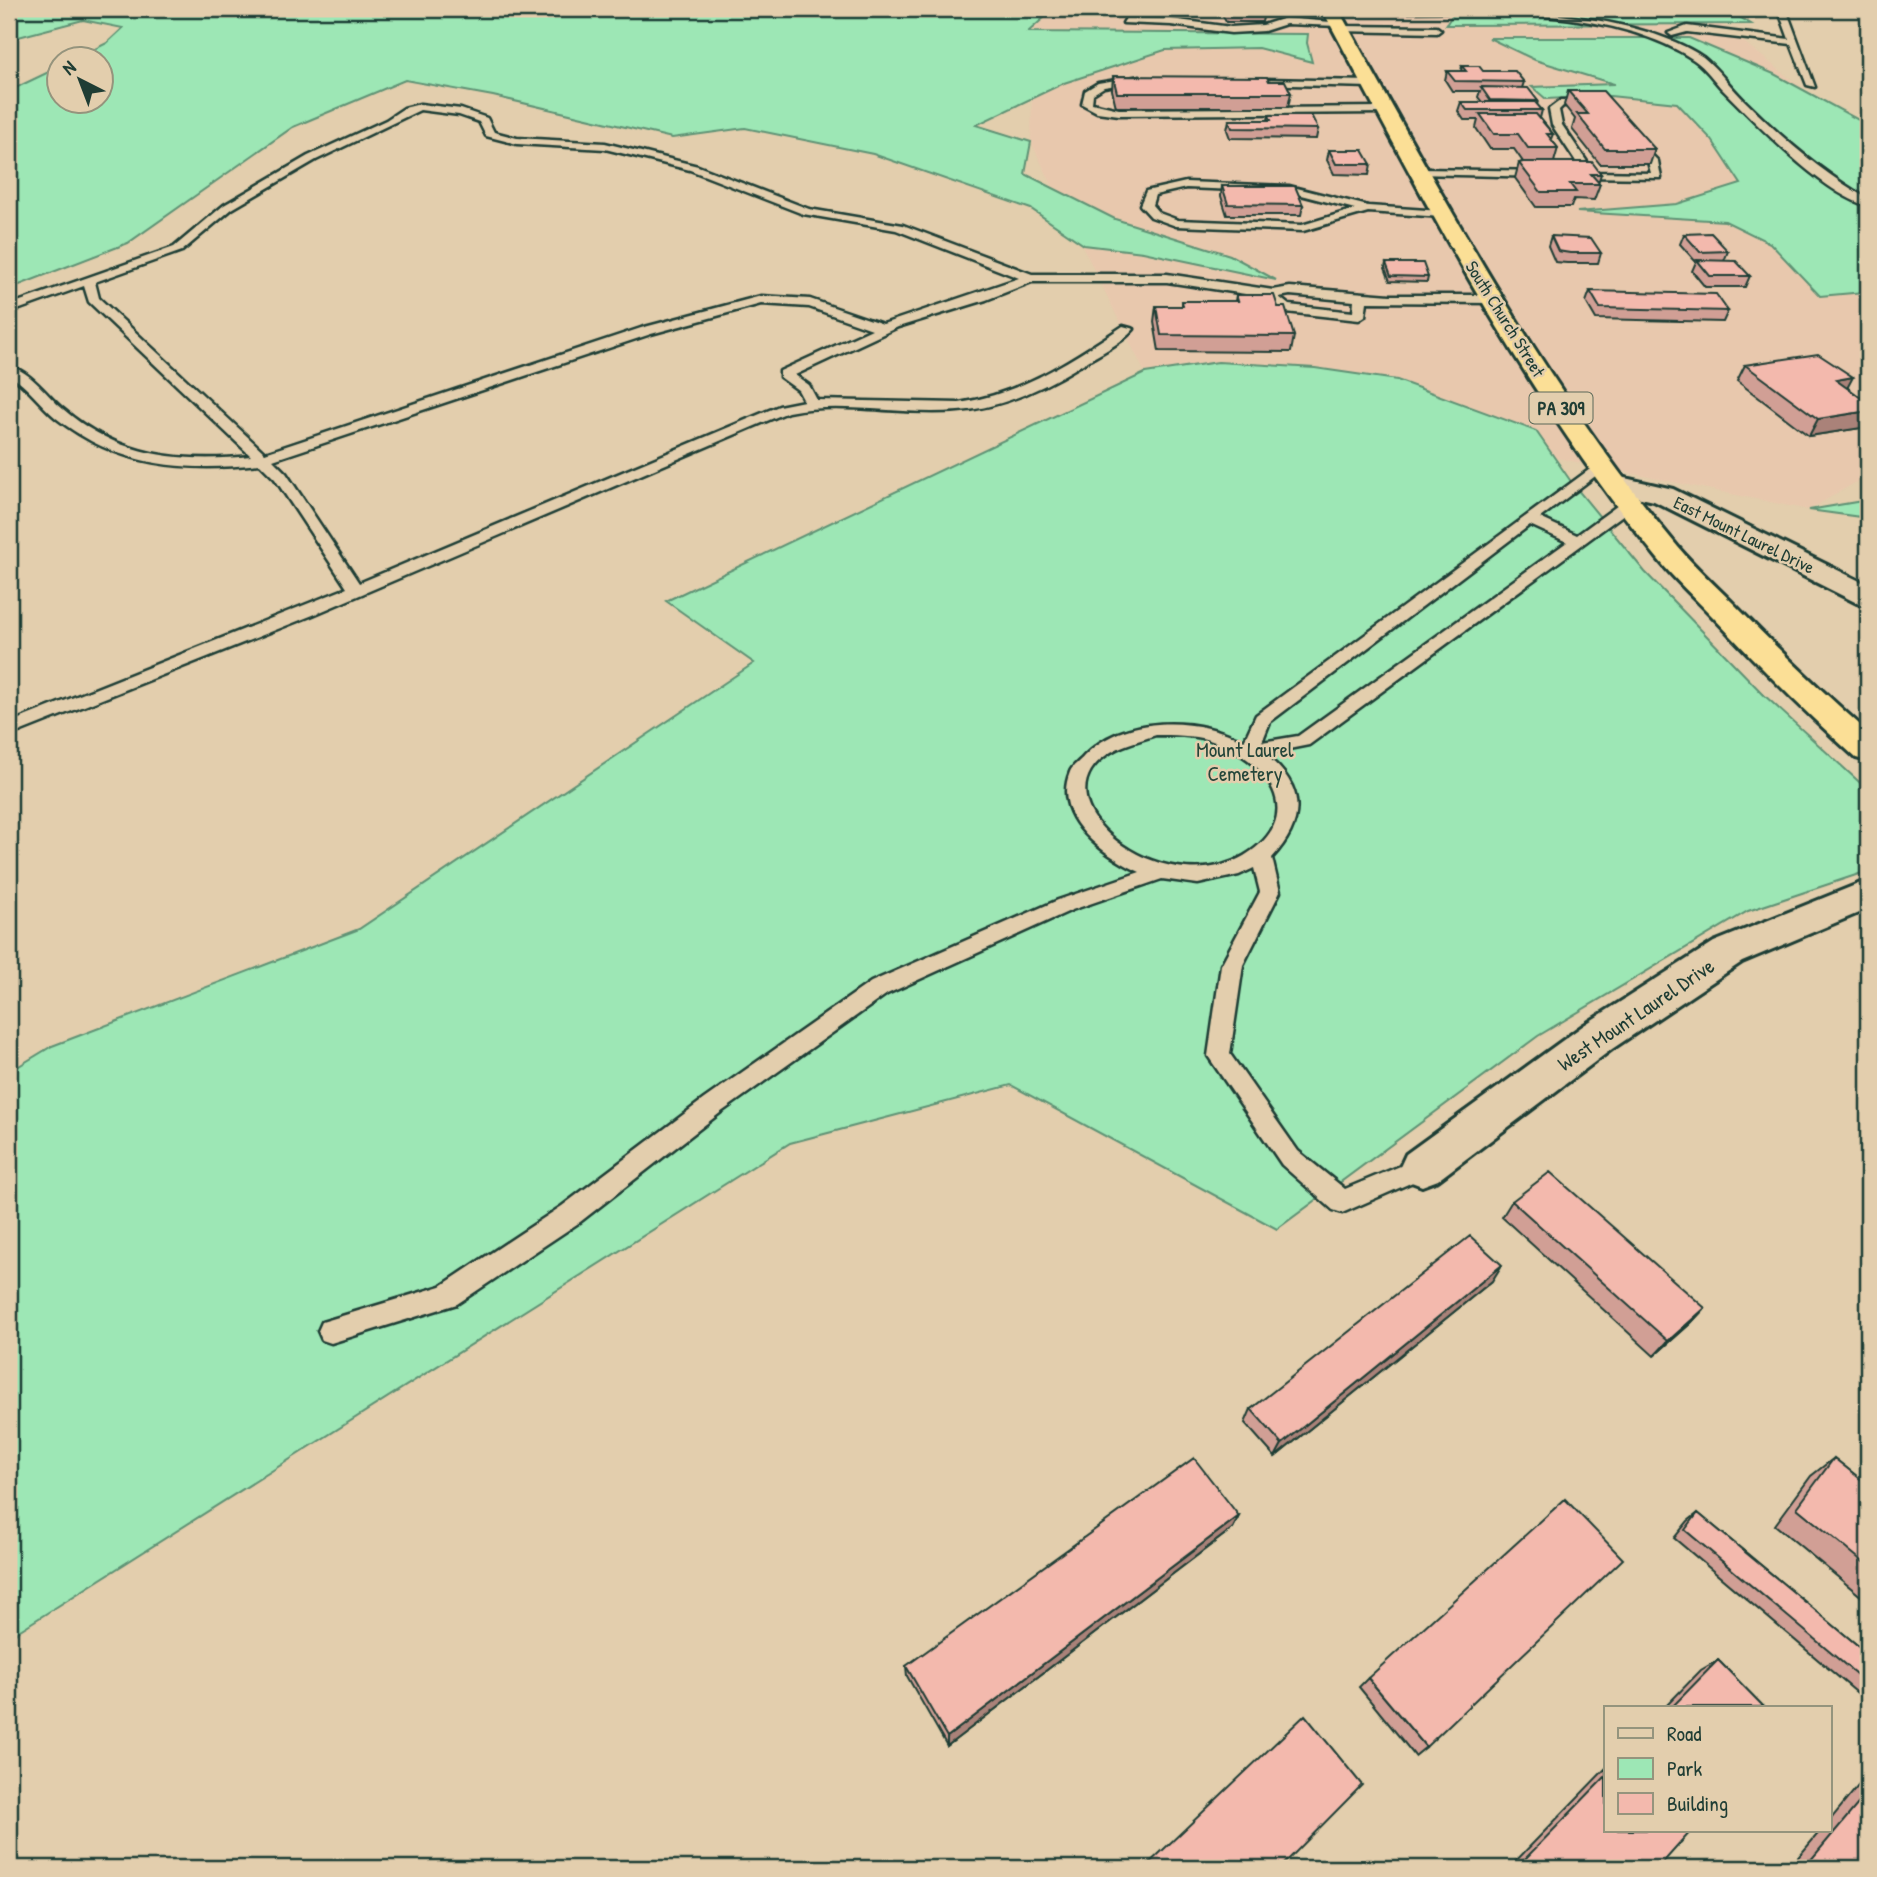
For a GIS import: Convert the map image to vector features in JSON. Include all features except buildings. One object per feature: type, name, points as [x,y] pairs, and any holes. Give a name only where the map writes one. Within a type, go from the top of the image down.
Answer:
[{"type":"highway","name":"South Church Street","points":[[1335,18],[1419,173],[1492,299],[1615,484],[1670,555],[1800,691],[1868,750]]},
{"type":"street","name":"East Mount Laurel Drive","points":[[1615,484],[1663,495],[1868,597]]},
{"type":"street","name":"West Mount Laurel Drive","points":[[1422,1167],[1598,1037],[1728,952],[1868,894]]},
{"type":"lane","points":[[1782,9],[1812,85]]},
{"type":"lane","points":[[1126,22],[1171,22],[1231,30],[1264,28],[1285,21],[1539,11],[1608,21],[1650,31],[1733,41],[1745,38],[1795,42]]},
{"type":"lane","points":[[1269,14],[1285,21]]},
{"type":"lane","points":[[1335,18],[1437,30]]},
{"type":"lane","points":[[1650,31],[1675,43],[1700,60],[1728,91],[1833,184],[1868,203]]},
{"type":"lane","points":[[1149,78],[1101,85],[1088,93],[1087,104],[1100,110],[1119,112],[1385,110]]},
{"type":"lane","points":[[1247,81],[1371,84]]},
{"type":"lane","points":[[1298,83],[1305,92]]},
{"type":"lane","points":[[1312,100],[1320,109]]},
{"type":"lane","points":[[1591,175],[1557,125],[1554,108],[1561,103],[1601,104]]},
{"type":"lane","points":[[9,309],[178,249],[228,207],[312,158],[390,122],[407,110],[420,107],[461,112],[483,120],[490,134],[517,141],[605,146],[694,167],[807,212],[900,227],[1030,278]]},
{"type":"lane","points":[[1564,174],[1657,176],[1653,161],[1627,133]]},
{"type":"lane","points":[[1419,173],[1551,174]]},
{"type":"lane","points":[[1833,184],[1865,187]]},
{"type":"lane","points":[[1368,208],[1303,228],[1175,223],[1155,215],[1146,205],[1150,193],[1186,185],[1289,189],[1368,208],[1442,214]]},
{"type":"lane","points":[[811,402],[804,388],[785,374],[883,328],[1030,278],[1167,278],[1273,294],[1297,292],[1387,301],[1492,299]]},
{"type":"lane","points":[[89,281],[93,299],[281,476],[356,590]]},
{"type":"lane","points":[[9,370],[19,374],[54,409],[93,439],[124,454],[208,466],[263,459],[646,331],[761,300],[810,303],[883,328]]},
{"type":"lane","points":[[9,730],[356,590],[784,409],[811,402],[959,407],[985,403],[1043,380],[1128,329]]},
{"type":"lane","points":[[1249,750],[1262,719],[1529,519],[1615,484]]},
{"type":"lane","points":[[1249,750],[1303,741],[1578,541],[1615,484]]},
{"type":"lane","points":[[1529,519],[1578,541]]},
{"type":"lane","points":[[1154,729],[1220,736],[1249,750],[1273,769],[1280,780],[1287,792],[1290,816],[1281,838],[1262,858],[1233,871],[1198,876],[1161,872],[1126,860],[1098,841],[1080,817],[1075,792],[1082,769],[1099,750],[1124,736],[1154,729]]},
{"type":"lane","points":[[1262,858],[1270,892],[1232,965],[1219,1056],[1290,1158],[1342,1202],[1422,1167]]},
{"type":"lane","points":[[331,1331],[448,1296],[571,1214],[712,1106],[878,988],[1065,905],[1161,872]]},
{"type":"shaded area","points":[[1034,9],[1702,9],[1868,140],[1868,475],[1809,510],[1145,373],[1031,142]]},
{"type":"green space","points":[[9,9],[1118,9],[1047,15],[1028,32],[1308,34],[1307,43],[1312,62],[1258,48],[1165,50],[1064,83],[976,125],[1031,142],[1025,174],[1115,219],[1230,255],[1276,280],[1143,252],[1084,245],[1031,209],[873,154],[745,128],[672,138],[493,96],[405,80],[293,127],[128,243],[9,289],[9,91],[46,73],[46,116],[116,116],[116,46],[101,46],[123,28],[83,20],[11,39]]},
{"type":"green space","points":[[1456,9],[1726,9],[1751,24],[1446,25]]},
{"type":"green space","points":[[1489,38],[1689,38],[1774,74],[1868,125],[1868,289],[1864,292],[1820,296],[1770,243],[1725,221],[1577,212],[1677,204],[1741,184],[1712,140],[1677,103],[1610,96],[1546,99],[1532,87],[1614,84],[1535,60]]},
{"type":"green space","name":"Mount Laurel Cemetery","points":[[1218,362],[1315,368],[1397,380],[1536,431],[1572,483],[1645,572],[1764,695],[1868,790],[1868,871],[1748,911],[1538,1036],[1277,1229],[1011,1085],[790,1143],[9,1637],[9,1072],[52,1046],[359,929],[754,663],[666,601],[1145,373]]},
{"type":"green space","points":[[1868,500],[1868,518],[1809,510]]}]
